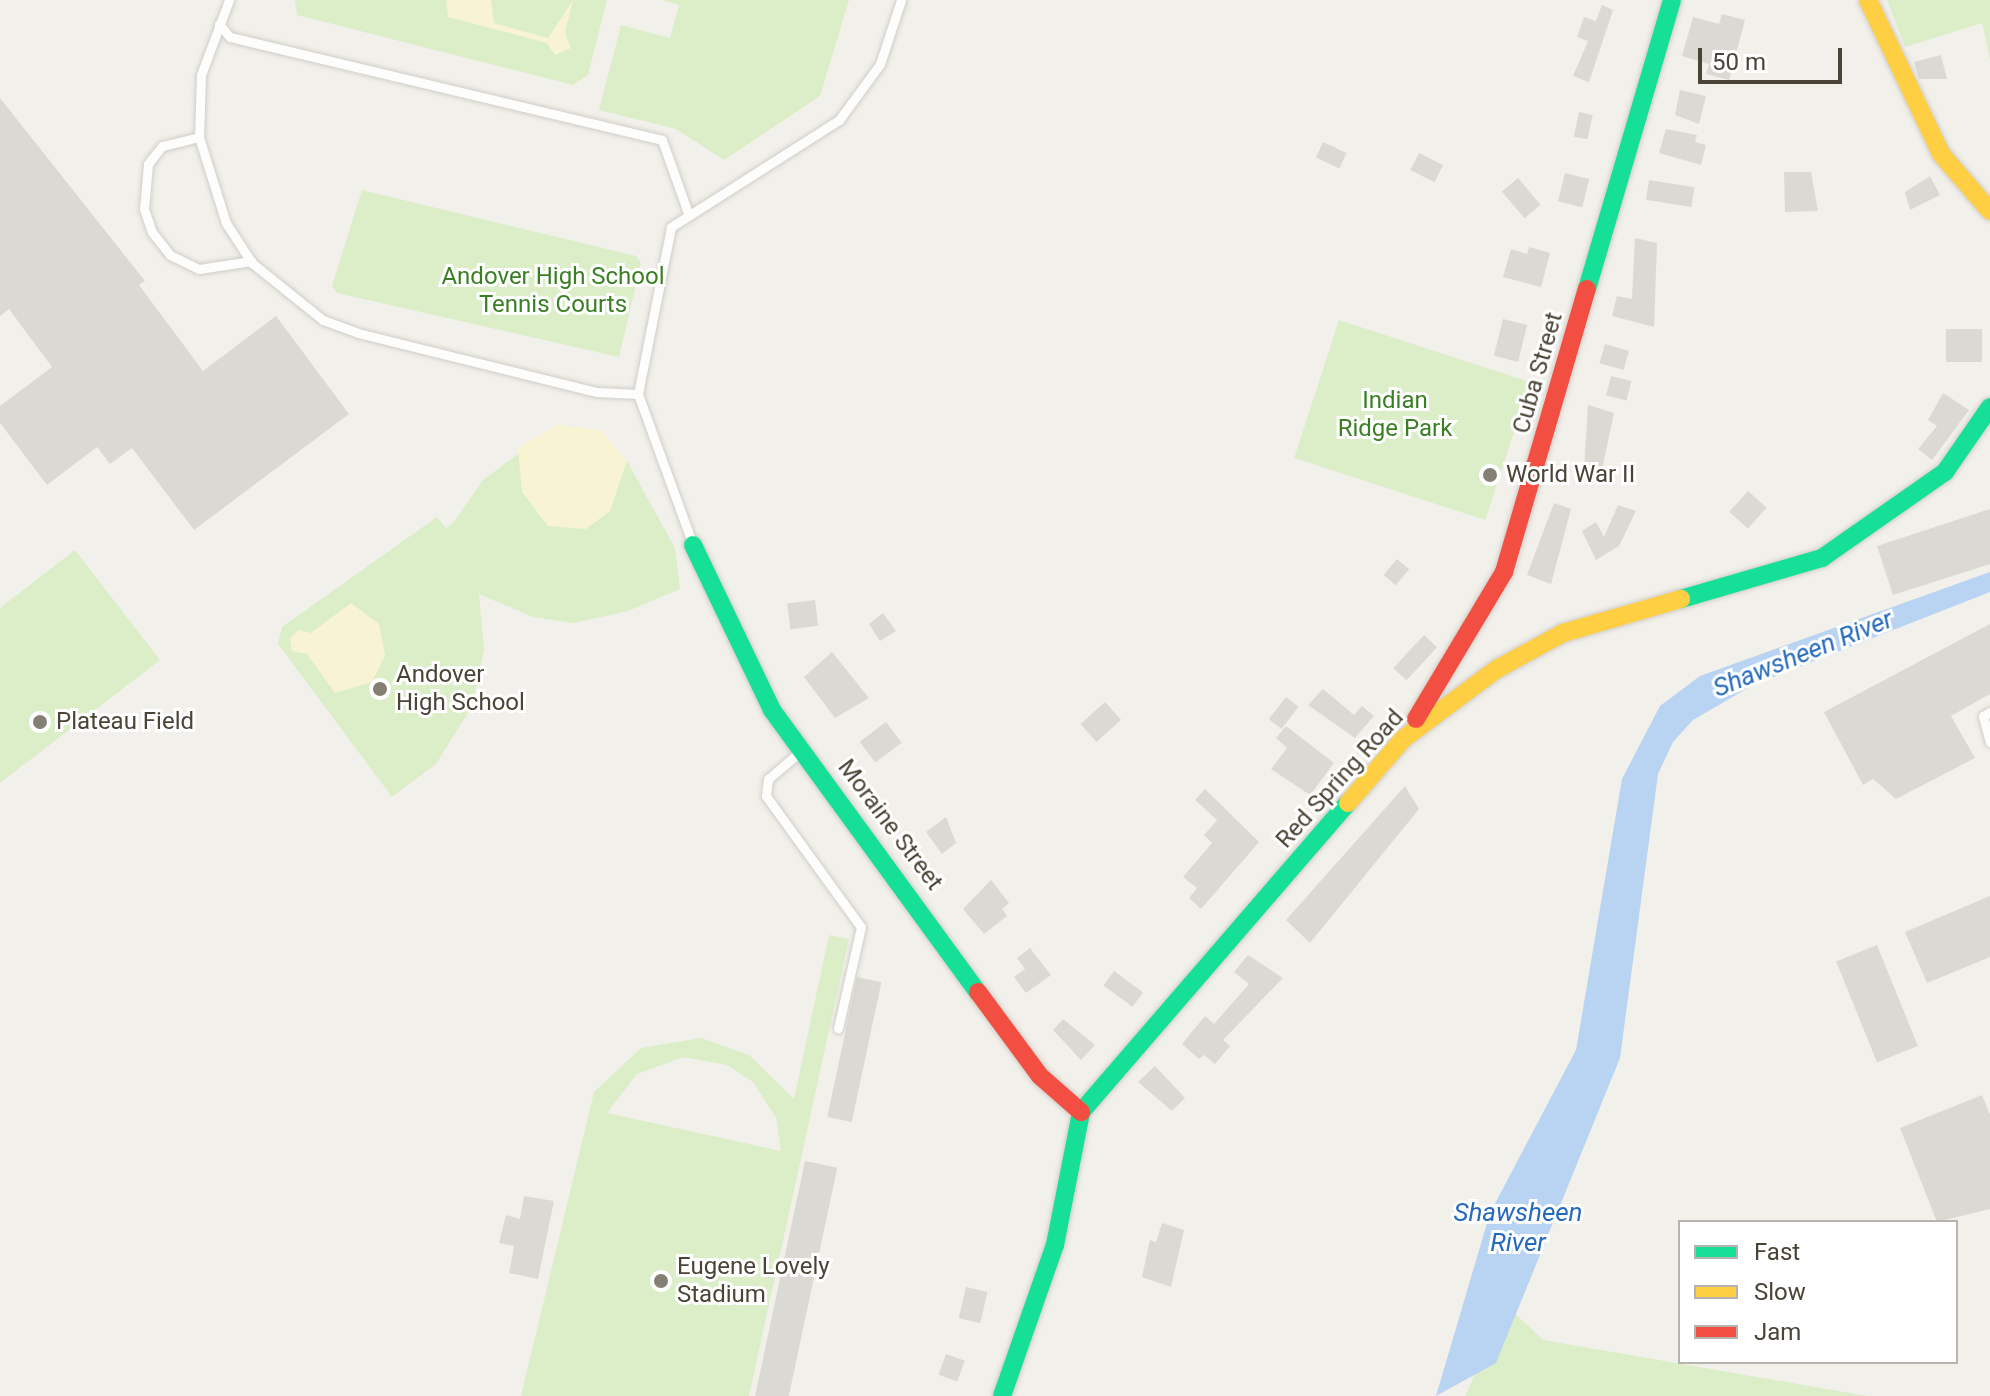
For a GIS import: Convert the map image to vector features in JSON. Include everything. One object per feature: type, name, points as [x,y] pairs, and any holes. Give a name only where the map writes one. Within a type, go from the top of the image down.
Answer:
[{"type":"main road","name":"Cuba Street","points":[[1403,739],[1485,614],[1504,572],[1672,0]]},
{"type":"main road","points":[[1868,0],[1912,103],[1941,154],[1990,211]]},
{"type":"main road","name":"Red Spring Road","points":[[1002,1396],[1055,1245],[1081,1112],[1403,739],[1497,669],[1563,633],[1822,558],[1945,472],[1989,413]]},
{"type":"main road","name":"Moraine Street","points":[[693,545],[772,710],[804,749],[1040,1076],[1081,1112]]},
{"type":"lane","points":[[229,0],[201,75],[199,137],[226,223],[251,261],[323,320],[358,333],[597,392],[638,394]]},
{"type":"lane","points":[[693,545],[638,394],[668,233],[688,213],[839,120],[880,64],[901,0]]},
{"type":"lane","points":[[219,24],[230,37],[662,140],[688,213]]},
{"type":"lane","points":[[199,137],[162,146],[148,164],[146,219],[159,244],[184,263],[216,271],[251,261]]},
{"type":"lane","points":[[1990,712],[1983,716],[1990,742]]},
{"type":"lane","points":[[804,749],[768,779],[766,796],[861,927],[838,1028]]},
{"type":"green space","points":[[295,0],[607,0],[588,75],[573,85],[297,15]]},
{"type":"green space","points":[[663,0],[849,0],[820,96],[724,160],[676,129],[599,110],[621,25],[670,38],[679,5]]},
{"type":"green space","points":[[1887,0],[1990,0],[1990,59],[1982,23],[1905,47]]},
{"type":"green space","name":"Andover High School Tennis Courts","points":[[362,190],[636,256],[641,263],[619,357],[337,293],[332,286]]},
{"type":"green space","name":"Indian Ridge Park","points":[[1339,320],[1530,382],[1485,520],[1294,458]]},
{"type":"green space","points":[[557,425],[601,430],[628,463],[675,548],[680,589],[628,611],[574,623],[533,617],[479,594],[484,650],[472,706],[436,764],[392,797],[278,644],[282,627],[437,517],[446,528],[453,523],[483,480]]},
{"type":"green space","name":"Plateau Field","points":[[75,550],[160,660],[0,783],[0,608]]},
{"type":"green space","name":"Eugene Lovely Stadium","points":[[829,935],[849,939],[749,1396],[521,1396],[594,1092],[641,1048],[701,1038],[749,1055],[794,1099]],"holes":[[[683,1057],[727,1065],[753,1082],[776,1118],[781,1151],[607,1113],[637,1074]]]},
{"type":"green space","points":[[1507,1306],[1543,1340],[1867,1396],[1465,1396]]},
{"type":"sand","points":[[446,0],[491,0],[494,23],[548,38],[573,0],[565,33],[571,48],[555,55],[547,43],[448,17]]},
{"type":"sand","points":[[557,425],[601,430],[627,461],[610,511],[586,529],[548,526],[522,492],[518,448]]},
{"type":"sand","points":[[351,603],[379,624],[385,655],[372,682],[335,693],[307,654],[292,651],[290,638],[299,630],[311,633]]},
{"type":"water","name":"Shawsheen River","points":[[1990,572],[1990,592],[1753,685],[1693,720],[1673,742],[1658,774],[1620,1058],[1496,1363],[1436,1396],[1490,1213],[1576,1050],[1622,779],[1660,706],[1700,676]]},
{"type":"building","points":[[1602,5],[1613,10],[1589,82],[1573,76],[1588,41],[1577,37],[1584,17],[1596,21]]},
{"type":"building","points":[[1722,14],[1745,20],[1729,80],[1706,74],[1709,64],[1682,56],[1693,17],[1719,24]]},
{"type":"building","points":[[1941,55],[1947,79],[1919,79],[1914,62]]},
{"type":"building","points":[[1680,90],[1706,96],[1699,124],[1675,115]]},
{"type":"building","points":[[0,98],[145,281],[139,285],[203,371],[276,316],[349,414],[194,530],[132,448],[110,464],[97,447],[47,485],[0,423],[0,406],[52,367],[9,309],[0,316]]},
{"type":"building","points":[[1579,112],[1593,115],[1587,139],[1574,136]]},
{"type":"building","points":[[1666,129],[1697,135],[1695,142],[1706,145],[1701,165],[1659,153]]},
{"type":"building","points":[[1323,142],[1347,153],[1339,168],[1316,157]]},
{"type":"building","points":[[1419,153],[1443,165],[1434,182],[1410,170]]},
{"type":"building","points":[[1784,172],[1811,172],[1818,211],[1785,212]]},
{"type":"building","points":[[1565,173],[1589,179],[1582,207],[1558,201]]},
{"type":"building","points":[[1930,176],[1940,195],[1910,210],[1905,192]]},
{"type":"building","points":[[1518,178],[1540,205],[1524,218],[1502,191]]},
{"type":"building","points":[[1649,180],[1694,187],[1691,207],[1646,200]]},
{"type":"building","points":[[1635,238],[1657,243],[1654,327],[1612,316],[1617,296],[1632,299]]},
{"type":"building","points":[[1529,247],[1550,253],[1541,287],[1503,277],[1511,249],[1527,254]]},
{"type":"building","points":[[1503,319],[1527,325],[1518,362],[1494,356]]},
{"type":"building","points":[[1946,329],[1982,329],[1982,362],[1946,362]]},
{"type":"building","points":[[1605,344],[1629,351],[1624,370],[1599,363]]},
{"type":"building","points":[[1611,376],[1631,381],[1627,400],[1606,395]]},
{"type":"building","points":[[1943,393],[1969,410],[1932,460],[1918,449],[1937,426],[1928,420]]},
{"type":"building","points":[[1588,405],[1614,413],[1601,474],[1584,470]]},
{"type":"building","points":[[1748,491],[1767,508],[1748,529],[1729,512]]},
{"type":"building","points":[[1554,503],[1571,509],[1551,584],[1527,575]]},
{"type":"building","points":[[1618,505],[1636,511],[1619,546],[1596,560],[1582,531],[1596,522],[1604,537]]},
{"type":"building","points":[[1990,509],[1990,564],[1893,595],[1877,546]]},
{"type":"building","points":[[1397,559],[1409,569],[1396,585],[1384,575]]},
{"type":"building","points":[[815,600],[818,626],[790,629],[787,603]]},
{"type":"building","points":[[883,613],[896,631],[880,641],[869,624]]},
{"type":"building","points":[[1990,624],[1990,694],[1951,716],[1975,758],[1896,799],[1873,779],[1863,785],[1824,712]]},
{"type":"building","points":[[1424,635],[1437,647],[1406,680],[1393,668]]},
{"type":"building","points":[[832,652],[869,698],[835,718],[804,677]]},
{"type":"building","points":[[1323,689],[1354,715],[1362,706],[1374,716],[1355,738],[1308,705]]},
{"type":"building","points":[[1286,697],[1299,707],[1281,729],[1269,719]]},
{"type":"building","points":[[1105,702],[1121,720],[1097,742],[1080,724]]},
{"type":"building","points":[[886,722],[902,743],[875,763],[860,742]]},
{"type":"building","points":[[1286,726],[1334,763],[1310,795],[1271,769],[1287,748],[1276,738]]},
{"type":"building","points":[[1405,786],[1419,809],[1310,943],[1286,920]]},
{"type":"building","points":[[1205,789],[1259,842],[1201,909],[1189,898],[1197,888],[1183,877],[1212,843],[1204,835],[1217,820],[1195,800]]},
{"type":"building","points":[[946,817],[956,843],[942,854],[926,832]]},
{"type":"building","points":[[991,880],[1009,903],[1002,909],[1007,916],[984,934],[963,909]]},
{"type":"building","points":[[1990,896],[1990,957],[1927,983],[1905,932]]},
{"type":"building","points":[[1877,945],[1918,1046],[1877,1063],[1836,961]]},
{"type":"building","points":[[1030,948],[1051,975],[1026,993],[1014,977],[1025,969],[1017,958]]},
{"type":"building","points":[[1248,955],[1283,978],[1223,1040],[1230,1046],[1215,1064],[1204,1055],[1199,1059],[1182,1044],[1205,1016],[1214,1024],[1249,984],[1234,972]]},
{"type":"building","points":[[1114,971],[1143,992],[1133,1007],[1103,986]]},
{"type":"building","points":[[857,977],[881,982],[852,1122],[827,1117]]},
{"type":"building","points":[[1063,1019],[1095,1045],[1081,1060],[1053,1030]]},
{"type":"building","points":[[1155,1066],[1185,1098],[1172,1111],[1138,1082]]},
{"type":"building","points":[[1982,1095],[1990,1115],[1990,1209],[1936,1220],[1900,1128]]},
{"type":"building","points":[[805,1161],[837,1168],[789,1396],[755,1396]]},
{"type":"building","points":[[524,1196],[554,1201],[538,1279],[509,1273],[514,1246],[499,1243],[506,1215],[520,1219]]},
{"type":"building","points":[[1162,1223],[1184,1230],[1171,1287],[1142,1277],[1150,1240],[1156,1242]]},
{"type":"building","points":[[966,1287],[987,1292],[980,1323],[959,1318]]},
{"type":"building","points":[[946,1354],[965,1361],[957,1382],[938,1375]]},
{"type":"traffic: fast","points":[[1587,289],[1672,0]]},
{"type":"traffic: fast","points":[[1681,599],[1822,558],[1945,472],[1990,407]]},
{"type":"traffic: fast","points":[[693,545],[772,710],[978,992]]},
{"type":"traffic: fast","points":[[1002,1396],[1055,1245],[1081,1112],[1348,803]]},
{"type":"traffic: slow","points":[[1868,0],[1941,154],[1990,211]]},
{"type":"traffic: slow","points":[[1348,803],[1403,739],[1497,669],[1563,633],[1681,599]]},
{"type":"traffic: jam","points":[[1416,719],[1504,572],[1587,289]]},
{"type":"traffic: jam","points":[[978,992],[1040,1076],[1081,1112]]},
{"type":"place","name":"World War II","points":[[1490,475]]},
{"type":"place","name":"Andover High School","points":[[380,689]]},
{"type":"place","name":"Plateau Field","points":[[40,722]]},
{"type":"place","name":"Eugene Lovely Stadium","points":[[661,1281]]}]
